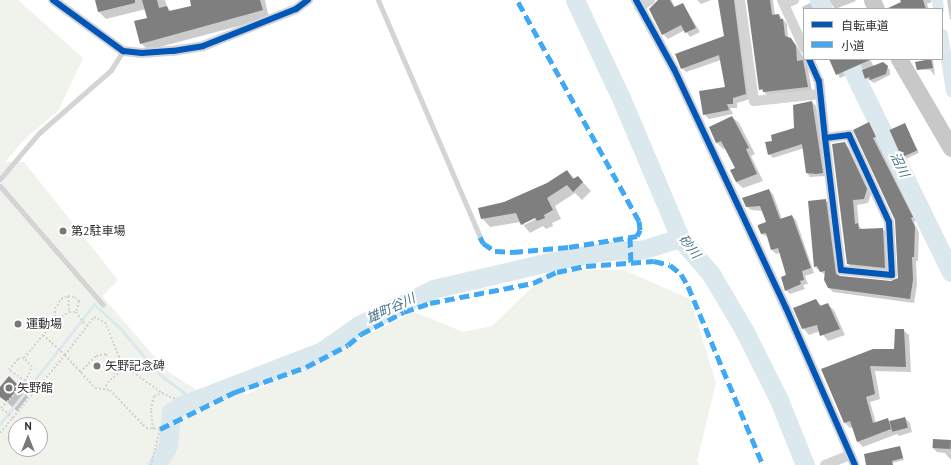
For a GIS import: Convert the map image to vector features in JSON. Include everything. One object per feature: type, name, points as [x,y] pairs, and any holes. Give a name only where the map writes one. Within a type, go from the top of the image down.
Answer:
[{"type":"main road","points":[[900,60],[951,148]]},
{"type":"street","points":[[53,0],[123,51],[173,51],[203,46],[296,9],[308,0]]},
{"type":"street","points":[[650,0],[638,3],[674,69],[786,308],[855,465]]},
{"type":"street","points":[[740,0],[754,101],[820,94]]},
{"type":"street","points":[[787,1],[803,45]]},
{"type":"street","points":[[809,60],[819,81],[825,138],[841,270],[892,275],[889,222],[849,135],[825,138]]},
{"type":"street","points":[[825,465],[850,455]]},
{"type":"lane","points":[[378,0],[480,237]]},
{"type":"lane","points":[[0,179],[39,133],[111,70],[123,51]]},
{"type":"lane","points":[[0,186],[103,305]]},
{"type":"path","points":[[68,296],[69,312]]},
{"type":"path","points":[[55,321],[55,309],[61,299],[68,296],[75,297],[79,301],[76,312]]},
{"type":"path","points":[[33,393],[25,381],[10,370],[18,359],[24,358],[55,321],[69,312],[76,312]]},
{"type":"path","points":[[76,312],[86,326]]},
{"type":"path","points":[[14,417],[66,355],[94,317],[105,322],[119,357],[121,371]]},
{"type":"path","points":[[44,335],[66,355],[95,388],[110,390],[146,428],[160,429],[151,465]]},
{"type":"path","points":[[80,372],[96,356],[106,354],[116,375]]},
{"type":"path","points":[[12,417],[0,408],[20,389],[32,367],[24,358]]},
{"type":"path","points":[[104,389],[109,380],[121,371],[133,372],[162,393],[178,400]]},
{"type":"path","points":[[153,429],[151,410],[154,396],[162,393]]},
{"type":"path","points":[[0,433],[8,424]]},
{"type":"shaded area","points":[[0,0],[18,0],[83,58],[58,111],[26,138],[5,162],[24,162],[118,280],[102,296],[166,370],[196,390],[230,379],[246,395],[414,312],[463,332],[492,326],[550,270],[624,270],[690,299],[716,383],[697,461],[699,465],[0,465]]},
{"type":"building","points":[[95,0],[135,0],[135,3],[98,12]]},
{"type":"building","points":[[142,0],[157,0],[159,8],[167,6],[169,11],[191,6],[190,0],[260,0],[263,10],[140,44],[134,21],[147,18]]},
{"type":"building","points":[[658,0],[670,0],[674,7],[683,3],[696,28],[685,33],[681,25],[662,35],[649,9]]},
{"type":"building","points":[[718,0],[734,0],[746,94],[733,98],[733,104],[727,104],[729,110],[703,115],[699,91],[725,87],[719,55],[681,69],[675,54],[724,36]]},
{"type":"building","points":[[747,0],[770,0],[772,15],[779,14],[780,19],[783,19],[785,36],[791,38],[796,46],[797,61],[803,60],[808,87],[763,92],[763,89],[759,90]]},
{"type":"building","points":[[900,0],[923,0],[926,8],[888,8],[901,2]]},
{"type":"building","points":[[829,60],[870,60],[836,75]]},
{"type":"building","points":[[931,60],[933,68],[917,70],[915,62]]},
{"type":"building","points":[[883,62],[888,66],[886,74],[870,80],[869,77],[865,79],[862,70]]},
{"type":"building","points":[[812,101],[823,173],[816,174],[806,173],[802,144],[768,155],[765,142],[772,141],[771,135],[794,128],[793,105]]},
{"type":"building","points":[[732,116],[749,148],[746,149],[757,174],[736,182],[730,170],[735,168],[721,141],[716,143],[709,127]]},
{"type":"building","points":[[869,122],[876,137],[873,138],[913,217],[911,218],[915,227],[914,257],[912,257],[913,280],[910,299],[828,288],[824,280],[825,271],[820,272],[817,266],[814,267],[808,201],[826,199],[836,274],[840,276],[891,281],[898,278],[895,220],[853,130]]},
{"type":"building","points":[[905,123],[917,150],[902,157],[889,130]]},
{"type":"building","points":[[845,142],[867,189],[864,199],[853,200],[855,224],[858,223],[859,229],[883,228],[885,268],[847,264],[832,144]]},
{"type":"building","points":[[567,170],[573,179],[578,176],[583,182],[573,192],[567,185],[547,198],[553,210],[544,215],[545,218],[537,221],[535,218],[521,225],[516,213],[481,219],[478,208],[504,202],[547,183]]},
{"type":"building","points":[[769,189],[780,219],[792,215],[811,268],[802,271],[804,280],[800,281],[801,284],[785,291],[781,277],[786,275],[778,248],[771,250],[766,233],[761,234],[758,227],[758,225],[766,222],[760,206],[746,207],[742,198]]},
{"type":"building","points":[[816,299],[820,306],[828,303],[840,329],[820,336],[817,325],[802,329],[793,308]]},
{"type":"building","points":[[895,329],[904,329],[906,367],[870,366],[875,394],[866,397],[873,423],[888,418],[891,429],[857,442],[850,421],[844,423],[821,369],[873,349],[894,349]]},
{"type":"building","name":"矢野館","points":[[9,376],[19,386],[7,402],[0,397],[0,387]]},
{"type":"building","points":[[905,417],[908,428],[892,432],[890,421]]},
{"type":"building","points":[[933,439],[951,440],[951,449],[933,448]]},
{"type":"building","points":[[900,446],[903,458],[892,461],[893,465],[866,465],[864,454]]},
{"type":"waterway","name":"砂川","points":[[575,0],[621,98],[680,238],[711,274],[744,330],[779,400],[805,465]]},
{"type":"waterway","name":"沼川","points":[[819,0],[823,8]]},
{"type":"waterway","points":[[937,0],[938,8]]},
{"type":"waterway","points":[[943,40],[951,91]]},
{"type":"waterway","name":"沼川","points":[[847,60],[951,272]]},
{"type":"waterway","name":"雄町谷川","points":[[157,465],[168,445],[171,412],[182,405],[322,351],[359,325],[433,289],[553,261],[606,251],[641,250],[680,238]]},
{"type":"waterway","points":[[0,424],[94,304],[119,327],[159,374],[187,395],[197,399]]},
{"type":"marked path","points":[[480,237],[483,243],[495,251],[513,252],[569,247],[637,236],[640,230],[639,221],[517,0]]},
{"type":"marked path","points":[[630,237],[631,263]]},
{"type":"marked path","points":[[160,429],[235,392],[306,367],[348,345],[361,334],[404,312],[430,303],[533,283],[557,272],[586,266],[654,261],[670,265],[681,274],[688,286],[763,465]]},
{"type":"cycle path","points":[[53,0],[123,51],[142,53],[173,51],[203,46],[296,9],[308,0]]},
{"type":"cycle path","points":[[636,0],[674,69],[786,308],[855,465]]},
{"type":"cycle path","points":[[809,60],[819,81],[825,138]]},
{"type":"cycle path","points":[[849,135],[889,222],[892,275],[841,270],[825,138],[849,135]]},
{"type":"place","name":"第2駐車場","points":[[63,231]]},
{"type":"place","name":"運動場","points":[[18,324]]},
{"type":"place","name":"矢野記念碑","points":[[97,366]]},
{"type":"place","name":"矢野館","points":[[9,388]]}]
